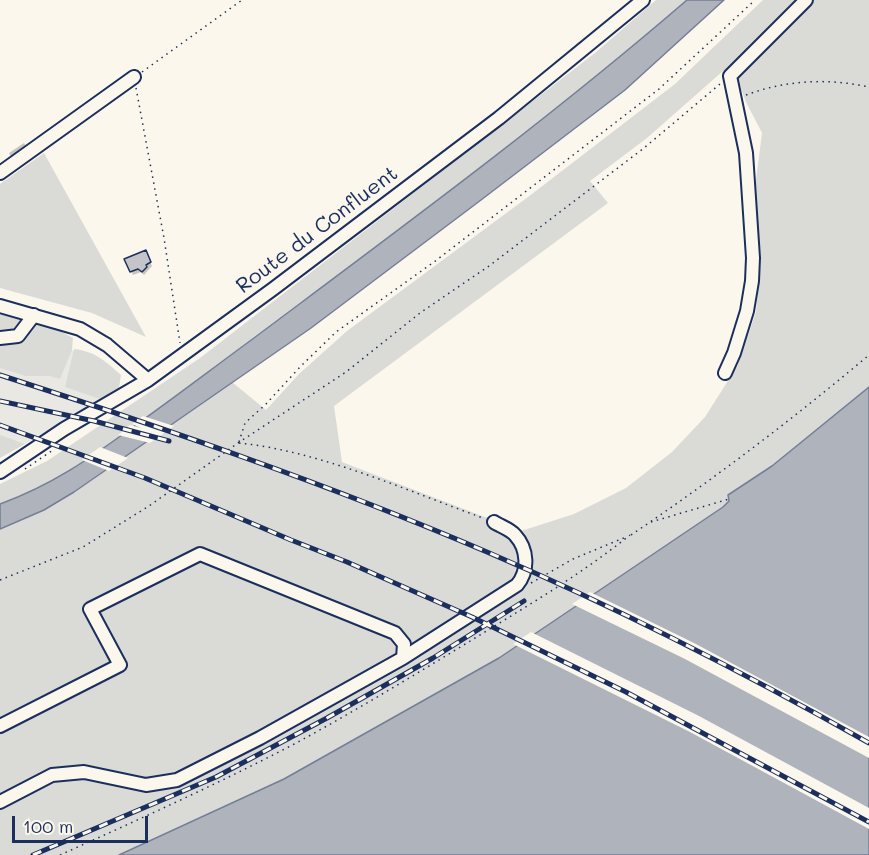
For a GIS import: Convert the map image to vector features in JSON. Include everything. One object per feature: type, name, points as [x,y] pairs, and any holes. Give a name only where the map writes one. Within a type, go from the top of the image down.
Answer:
[{"type":"street","name":"Route du Confluent","points":[[0,472],[64,429],[148,380],[182,356],[499,118],[643,0]]},
{"type":"street","points":[[725,373],[747,311],[753,258],[746,153],[730,75],[806,0]]},
{"type":"street","points":[[0,173],[134,77]]},
{"type":"street","points":[[0,306],[80,329],[107,345],[148,380]]},
{"type":"street","points":[[0,338],[18,336],[34,315]]},
{"type":"street","points":[[0,802],[52,775],[84,771],[146,785],[177,780],[260,738],[403,658],[517,585],[522,578],[526,561],[523,546],[514,533],[494,522]]},
{"type":"street","points":[[0,726],[120,665],[90,609],[200,554],[394,633],[404,644],[403,658]]},
{"type":"path","points":[[182,356],[164,238],[134,77],[242,0]]},
{"type":"path","points":[[238,443],[245,423],[336,332],[434,262],[659,89],[755,0]]},
{"type":"path","points":[[0,580],[83,547],[149,506],[238,443],[346,372],[420,313],[489,267],[644,148],[730,75]]},
{"type":"path","points":[[735,99],[790,83],[824,81],[869,87]]},
{"type":"path","points":[[60,855],[171,806],[298,741],[416,674],[523,609],[708,483],[818,398],[869,355]]},
{"type":"path","points":[[238,443],[261,445],[344,467],[494,522]]},
{"type":"path","points":[[647,524],[729,498]]},
{"type":"path","points":[[517,585],[529,583],[583,555],[630,535]]},
{"type":"shaded area","points":[[656,0],[687,0],[474,173],[163,405],[70,470],[19,497],[0,504],[0,484],[47,461],[200,358],[595,53]]},
{"type":"shaded area","points":[[687,0],[724,0],[625,90],[311,328],[74,492],[44,510],[0,529],[0,504],[19,497],[70,470],[163,405],[474,173]]},
{"type":"shaded area","points":[[763,0],[869,0],[869,387],[772,466],[728,495],[729,501],[723,507],[499,658],[284,779],[119,855],[0,855],[0,529],[44,510],[74,492],[232,382],[266,410],[299,374],[347,331],[528,197],[675,84]],"holes":[[[723,71],[737,78],[762,133],[755,188],[761,259],[756,312],[738,365],[705,417],[672,452],[626,488],[574,514],[521,531],[342,462],[334,406],[608,203],[590,181],[647,138]]]},
{"type":"shaded area","points":[[44,153],[146,337],[92,313],[0,288],[0,184]]},
{"type":"shaded area","points":[[0,314],[26,321],[18,334],[0,335]]},
{"type":"shaded area","points":[[35,324],[53,327],[73,338],[72,350],[60,379],[50,376],[26,376],[0,368],[0,342],[21,340]]},
{"type":"shaded area","points":[[0,327],[37,349],[72,350],[119,388],[25,444],[0,439]]},
{"type":"shaded area","points":[[74,349],[94,355],[121,375],[119,388],[100,399],[65,387]]},
{"type":"shaded area","points":[[869,387],[869,855],[119,855],[284,779],[499,658],[723,507],[729,501],[728,495],[772,466]]},
{"type":"shaded area","points":[[0,435],[25,444],[0,458]]},
{"type":"pier","points":[[143,416],[174,426],[150,443],[118,435],[130,425],[141,428],[132,424]]},
{"type":"pier","points":[[100,447],[128,458],[109,471],[82,460]]},
{"type":"pier","points":[[590,592],[696,644],[869,737],[869,758],[685,659],[572,604]]},
{"type":"pier","points":[[531,632],[699,716],[869,808],[869,829],[690,732],[513,644]]},
{"type":"building","points":[[146,250],[151,262],[142,272],[138,269],[130,272],[124,259]]},
{"type":"railway","points":[[0,375],[245,458],[367,503],[487,552],[681,642],[869,743]]},
{"type":"railway","points":[[0,401],[94,421],[169,441]]},
{"type":"railway","points":[[0,425],[145,478],[472,617],[626,692],[869,822]]},
{"type":"railway","points":[[33,855],[216,777],[433,658],[524,601]]}]
